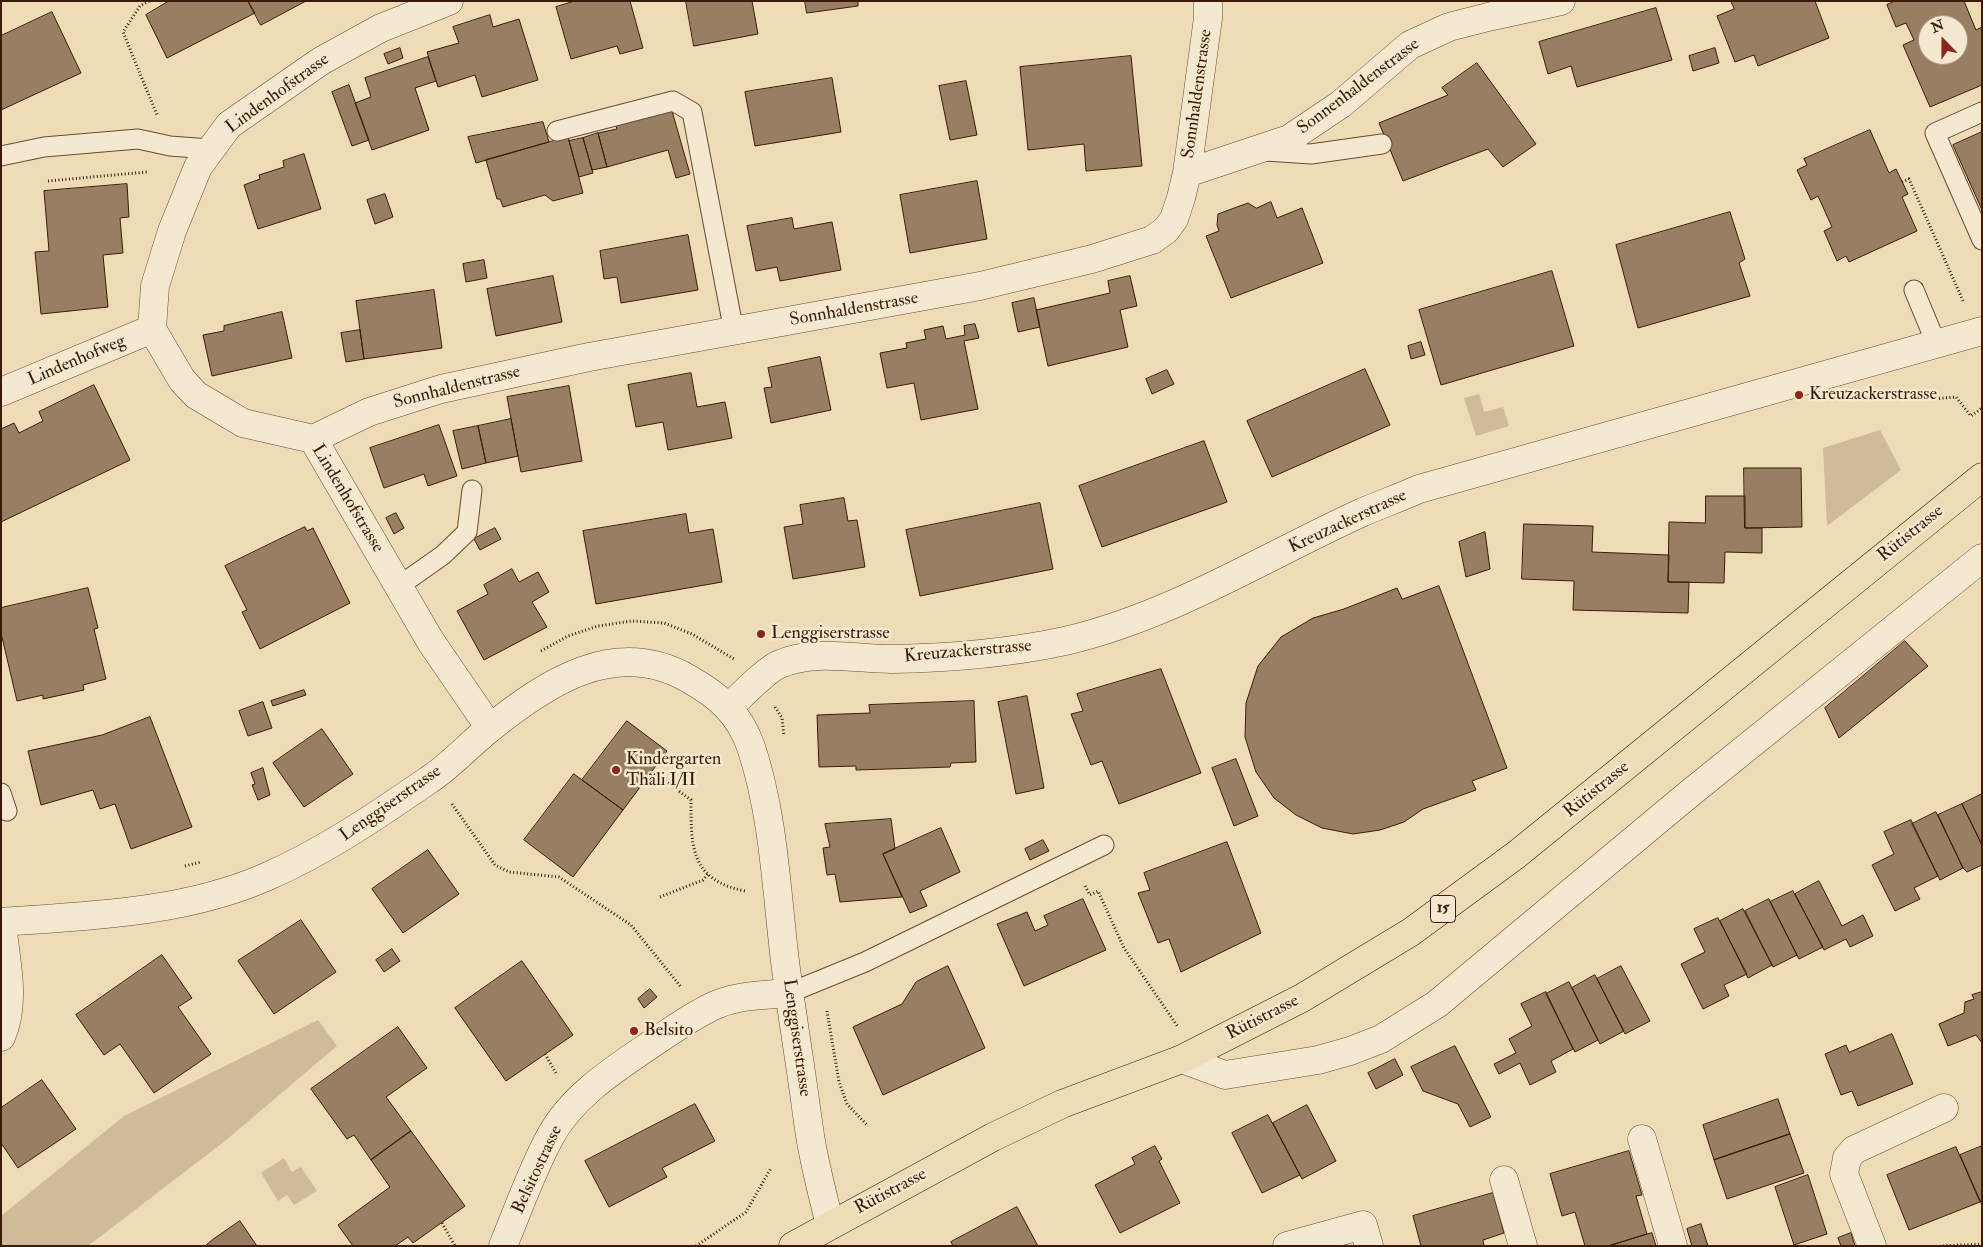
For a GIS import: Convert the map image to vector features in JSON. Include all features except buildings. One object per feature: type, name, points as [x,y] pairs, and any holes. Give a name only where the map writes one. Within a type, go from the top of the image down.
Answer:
[{"type":"main road","name":"Rütistrasse","points":[[794,1246],[830,1224],[993,1136],[1062,1104],[1182,1059],[1302,998],[1418,927],[1516,855],[1982,477]]},
{"type":"street","name":"Lindenhofstrasse","points":[[449,1],[404,9],[381,28],[321,61],[229,125],[209,149],[198,167],[172,231],[155,286],[152,328],[182,380],[196,395],[243,423],[313,438],[432,642],[490,728]]},
{"type":"street","name":"Sonnhaldenstrasse","points":[[313,438],[369,412],[441,389],[589,357],[980,286],[1092,259],[1152,240],[1166,230],[1174,219],[1187,174],[1208,18],[1208,1]]},
{"type":"street","name":"Sonnenhaldenstrasse","points":[[1187,174],[1289,139],[1334,109],[1410,45],[1449,27],[1561,1]]},
{"type":"street","name":"Lindenhofweg","points":[[1,392],[152,328]]},
{"type":"street","name":"Kreuzackerstrasse","points":[[728,708],[778,664],[796,658],[816,656],[890,659],[940,658],[1023,649],[1106,630],[1152,614],[1194,596],[1363,512],[1419,489],[1978,331]]},
{"type":"street","points":[[1182,1059],[1225,1075],[1318,1060],[1350,1051],[1381,1039],[1437,1004],[1689,794],[1982,558]]},
{"type":"street","name":"Lenggiserstrasse","points":[[2,922],[105,914],[183,902],[230,891],[307,858],[348,836],[438,774],[490,728],[543,689],[584,668],[629,661],[676,671],[713,693],[728,708],[750,743],[761,780],[768,816],[789,993],[813,1150],[830,1224]]},
{"type":"street","points":[[1,1037],[5,1028],[10,1003],[2,922]]},
{"type":"street","name":"Belsitostrasse","points":[[504,1246],[550,1136],[567,1112],[584,1095],[640,1052],[702,1012],[718,1004],[741,997],[789,993]]},
{"type":"street","points":[[1872,1246],[1844,1174],[1847,1158],[1854,1150],[1944,1108]]},
{"type":"street","points":[[1642,1139],[1673,1246]]},
{"type":"street","points":[[1504,1180],[1523,1246]]},
{"type":"street","points":[[1287,1246],[1363,1225],[1369,1246]]},
{"type":"lane","points":[[556,131],[673,101],[692,112],[734,332]]},
{"type":"lane","points":[[1982,112],[1935,133],[1982,240]]},
{"type":"lane","points":[[1,156],[44,147],[138,139],[170,146],[209,149]]},
{"type":"lane","points":[[1254,150],[1311,154],[1382,144]]},
{"type":"lane","points":[[1914,290],[1936,343]]},
{"type":"lane","points":[[399,586],[443,555],[467,532],[472,490]]},
{"type":"lane","points":[[789,993],[865,962],[1104,846]]},
{"type":"path","points":[[149,1],[140,6],[123,32],[170,146]]},
{"type":"path","points":[[48,181],[148,172]]},
{"type":"path","points":[[1902,182],[1909,179],[1978,331]]},
{"type":"path","points":[[1932,399],[1956,397],[1970,416],[1982,408]]},
{"type":"path","points":[[534,657],[568,636],[598,626],[632,621],[664,623],[692,634],[728,655],[759,681],[782,718],[784,738]]},
{"type":"path","points":[[665,781],[691,800],[691,841],[697,859],[708,874],[730,888],[753,893]]},
{"type":"path","points":[[448,799],[495,865],[509,872],[559,877],[631,925],[685,993]]},
{"type":"path","points":[[1072,861],[1090,895],[1098,892],[1124,948],[1178,1027]]},
{"type":"path","points":[[183,867],[202,862]]},
{"type":"path","points":[[660,897],[703,880],[708,874]]},
{"type":"path","points":[[822,980],[839,1082],[847,1104],[868,1126]]},
{"type":"path","points":[[545,1054],[558,1077]]},
{"type":"path","points":[[696,1246],[746,1212],[770,1168]]},
{"type":"path","points":[[442,1223],[455,1246]]},
{"type":"path","points":[[1943,1246],[1982,1244]]},
{"type":"shaded area","points":[[1479,394],[1484,412],[1503,407],[1509,426],[1476,436],[1464,398]]},
{"type":"shaded area","points":[[1880,430],[1901,470],[1827,526],[1823,448]]},
{"type":"shaded area","points":[[318,1020],[337,1046],[225,1141],[88,1246],[1,1246],[1,1216],[124,1116]]},
{"type":"shaded area","points":[[284,1158],[292,1172],[301,1167],[317,1191],[294,1205],[287,1195],[278,1201],[261,1173]]},
{"type":"place","name":"Kreuzackerstrasse","points":[[1799,395]]},
{"type":"place","name":"Lenggiserstrasse","points":[[761,634]]},
{"type":"place","name":"Kindergarten Thäli I/II","points":[[616,770]]},
{"type":"place","name":"Belsito","points":[[634,1031]]}]
